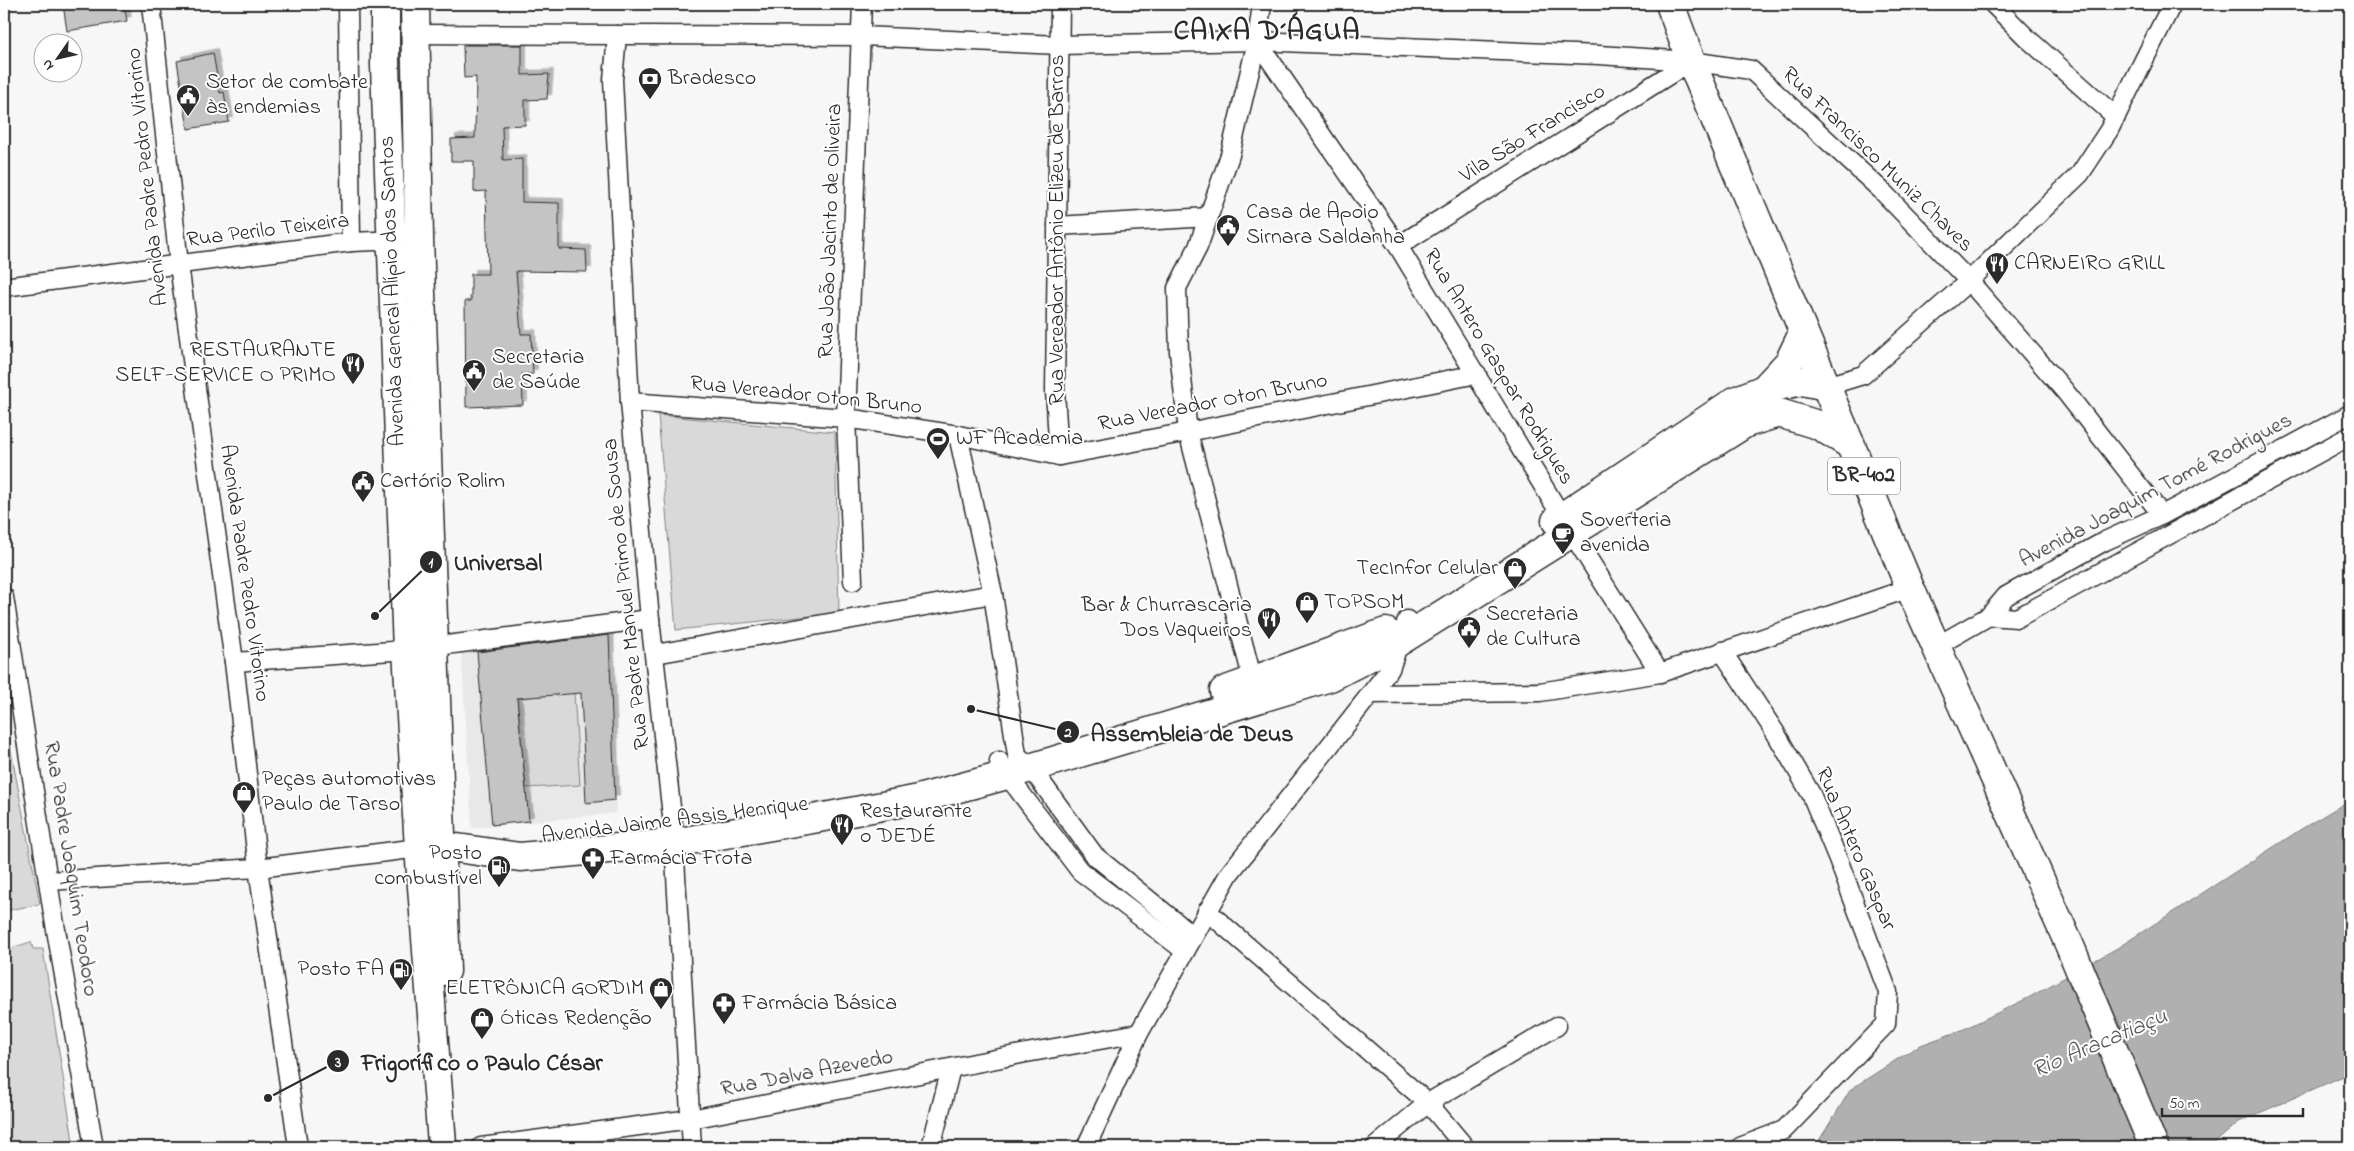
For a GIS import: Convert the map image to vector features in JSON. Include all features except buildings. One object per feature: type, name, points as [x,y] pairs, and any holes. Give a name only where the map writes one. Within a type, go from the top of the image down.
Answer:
[{"type":"main road","name":"Avenida General Alípio dos Santos","points":[[385,4],[385,66],[407,650],[431,847],[447,1004],[456,1147]]},
{"type":"main road","name":"Avenida General Alípio dos Santos","points":[[415,4],[419,239],[434,648],[431,847],[442,1144],[440,1147]]},
{"type":"main road","name":"BR-402","points":[[1670,4],[1691,61],[1910,588],[2069,944],[2154,1147]]},
{"type":"main road","name":"Avenida Jaime Assis Henrique","points":[[431,847],[486,853],[519,839],[673,834],[1014,765],[1215,695],[1386,632],[1404,630],[1568,524],[1735,401],[1764,389],[1789,362],[1803,333]]},
{"type":"main road","points":[[1764,389],[1802,381],[1827,386]]},
{"type":"main road","points":[[1568,524],[1746,422],[1778,413],[1806,401],[1827,386]]},
{"type":"main road","points":[[1778,413],[1818,425],[1851,444]]},
{"type":"main road","points":[[1014,765],[1330,677],[1404,630]]},
{"type":"street","name":"Avenida Padre Pedro Vitorino","points":[[151,4],[179,266],[234,662],[258,868],[298,1147]]},
{"type":"street","points":[[348,4],[351,242]]},
{"type":"street","name":"Rua João Jacinto de Oliveira","points":[[853,580],[846,418],[862,4]]},
{"type":"street","name":"Rua Vereador Antônio Elizeu de Barros","points":[[1059,456],[1054,391],[1060,4]]},
{"type":"street","points":[[1253,681],[1188,432],[1179,352],[1177,288],[1198,247],[1230,155],[1257,41],[1262,4]]},
{"type":"street","points":[[1993,4],[2027,38],[2116,117]]},
{"type":"street","points":[[1827,386],[1862,375],[1969,281],[2080,174],[2116,117],[2172,4]]},
{"type":"street","name":"Rua Francisco Muniz Chaves","points":[[416,34],[862,36],[1059,45],[1257,41],[1599,55],[1691,61],[1751,70],[1881,190],[1969,281],[2064,390],[2162,515]]},
{"type":"street","name":"Rua Padre Manuel Primo de Sousa","points":[[618,35],[614,80],[630,402],[650,620],[673,834],[692,1147]]},
{"type":"street","name":"Rua Antero Gaspar Rodrigues","points":[[1257,41],[1398,246],[1660,672]]},
{"type":"street","name":"Vila São Francisco","points":[[1398,246],[1691,61]]},
{"type":"street","points":[[1057,226],[1209,217]]},
{"type":"street","name":"Rua Perilo Teixeira","points":[[4,286],[179,266],[351,242],[419,239]]},
{"type":"street","name":"Rua Vereador Oton Bruno","points":[[630,402],[846,418],[958,435],[1059,456],[1477,374]]},
{"type":"street","name":"Avenida Joaquim Tomé Rodrigues","points":[[1935,647],[1989,616],[2006,596],[2105,541],[2162,515],[2350,414]]},
{"type":"street","points":[[958,435],[993,594],[1014,765],[1080,871],[1185,951]]},
{"type":"street","name":"Avenida Joaquim Tomé Rodrigues","points":[[1989,616],[2017,618],[2350,436]]},
{"type":"street","points":[[1370,694],[1540,692],[1660,672],[1910,588]]},
{"type":"street","points":[[655,654],[993,594]]},
{"type":"street","name":"Rua Padre Joaquim Teodoro","points":[[4,597],[48,881],[94,1147]]},
{"type":"street","points":[[234,662],[434,648],[650,620]]},
{"type":"street","points":[[1086,1147],[1139,1033],[1229,874],[1390,669],[1404,630]]},
{"type":"street","name":"Rua Antero Gaspar","points":[[1722,650],[1775,732],[1811,794],[1838,859],[1888,992],[1886,1024],[1784,1130],[1740,1147]]},
{"type":"street","points":[[1014,765],[1095,856],[1193,936]]},
{"type":"street","points":[[48,881],[258,868],[431,847]]},
{"type":"street","points":[[1207,911],[1428,1103],[1465,1147]]},
{"type":"street","points":[[1375,1147],[1428,1103],[1557,1026]]},
{"type":"street","name":"Rua Dalva Azevedo","points":[[481,1147],[691,1119],[1139,1033]]},
{"type":"street","points":[[931,1147],[951,1068]]},
{"type":"shaded area","points":[[658,415],[835,432],[839,613],[676,630]]},
{"type":"shaded area","points":[[608,628],[616,813],[472,828],[461,646]]},
{"type":"shaded area","points":[[574,693],[580,785],[526,788],[517,698]]},
{"type":"shaded area","points":[[4,714],[40,904],[4,911]]},
{"type":"shaded area","points":[[31,942],[33,949],[43,949],[74,1147],[4,1147],[4,950]]},
{"type":"water","name":"Rio Aracatiaçu","points":[[2350,800],[2350,1073],[2239,1122],[2210,1147],[1815,1147],[1851,1089],[1918,1046],[1962,1030],[2028,998],[2119,947],[2303,828]]},
{"type":"place","name":"Bradesco","points":[[650,100]]},
{"type":"place","name":"Setor de combate às endemias","points":[[188,117]]},
{"type":"place","name":"Casa de Apoio Sirnara Saldanha","points":[[1228,247]]},
{"type":"place","name":"CARNEIRO GRILL","points":[[1997,285]]},
{"type":"place","name":"RESTAURANTE SELF-SERVICE O PRIMO","points":[[353,385]]},
{"type":"place","name":"Secretaria de Saúde","points":[[474,392]]},
{"type":"place","name":"WF Academia","points":[[938,460]]},
{"type":"place","name":"Cartório Rolim","points":[[363,503]]},
{"type":"place","name":"Soverteria avenida","points":[[1563,555]]},
{"type":"place","name":"TecInfor Celular","points":[[1515,590]]},
{"type":"place","name":"Universal","points":[[375,616]]},
{"type":"place","name":"TOPSOM","points":[[1307,624]]},
{"type":"place","name":"Bar & Churrascaria Dos Vaqueiros","points":[[1269,640]]},
{"type":"place","name":"Secretaria de Cultura","points":[[1469,649]]},
{"type":"place","name":"Assembleia de Deus","points":[[971,709]]},
{"type":"place","name":"Peças automotivas Paulo de Tarso","points":[[244,814]]},
{"type":"place","name":"Restaurante o DEDÉ","points":[[842,846]]},
{"type":"place","name":"Farmácia Frota","points":[[593,880]]},
{"type":"place","name":"Posto combustível","points":[[499,888]]},
{"type":"place","name":"Posto FA","points":[[401,991]]},
{"type":"place","name":"ELETRÔNICA GORDIM","points":[[661,1010]]},
{"type":"place","name":"Farmácia Básica","points":[[724,1025]]},
{"type":"place","name":"Óticas Redenção","points":[[482,1040]]},
{"type":"place","name":"Frigorífico o Paulo César","points":[[268,1098]]},
{"type":"district","name":"CAIXA D´ÁGUA","points":[[1267,32]]}]
